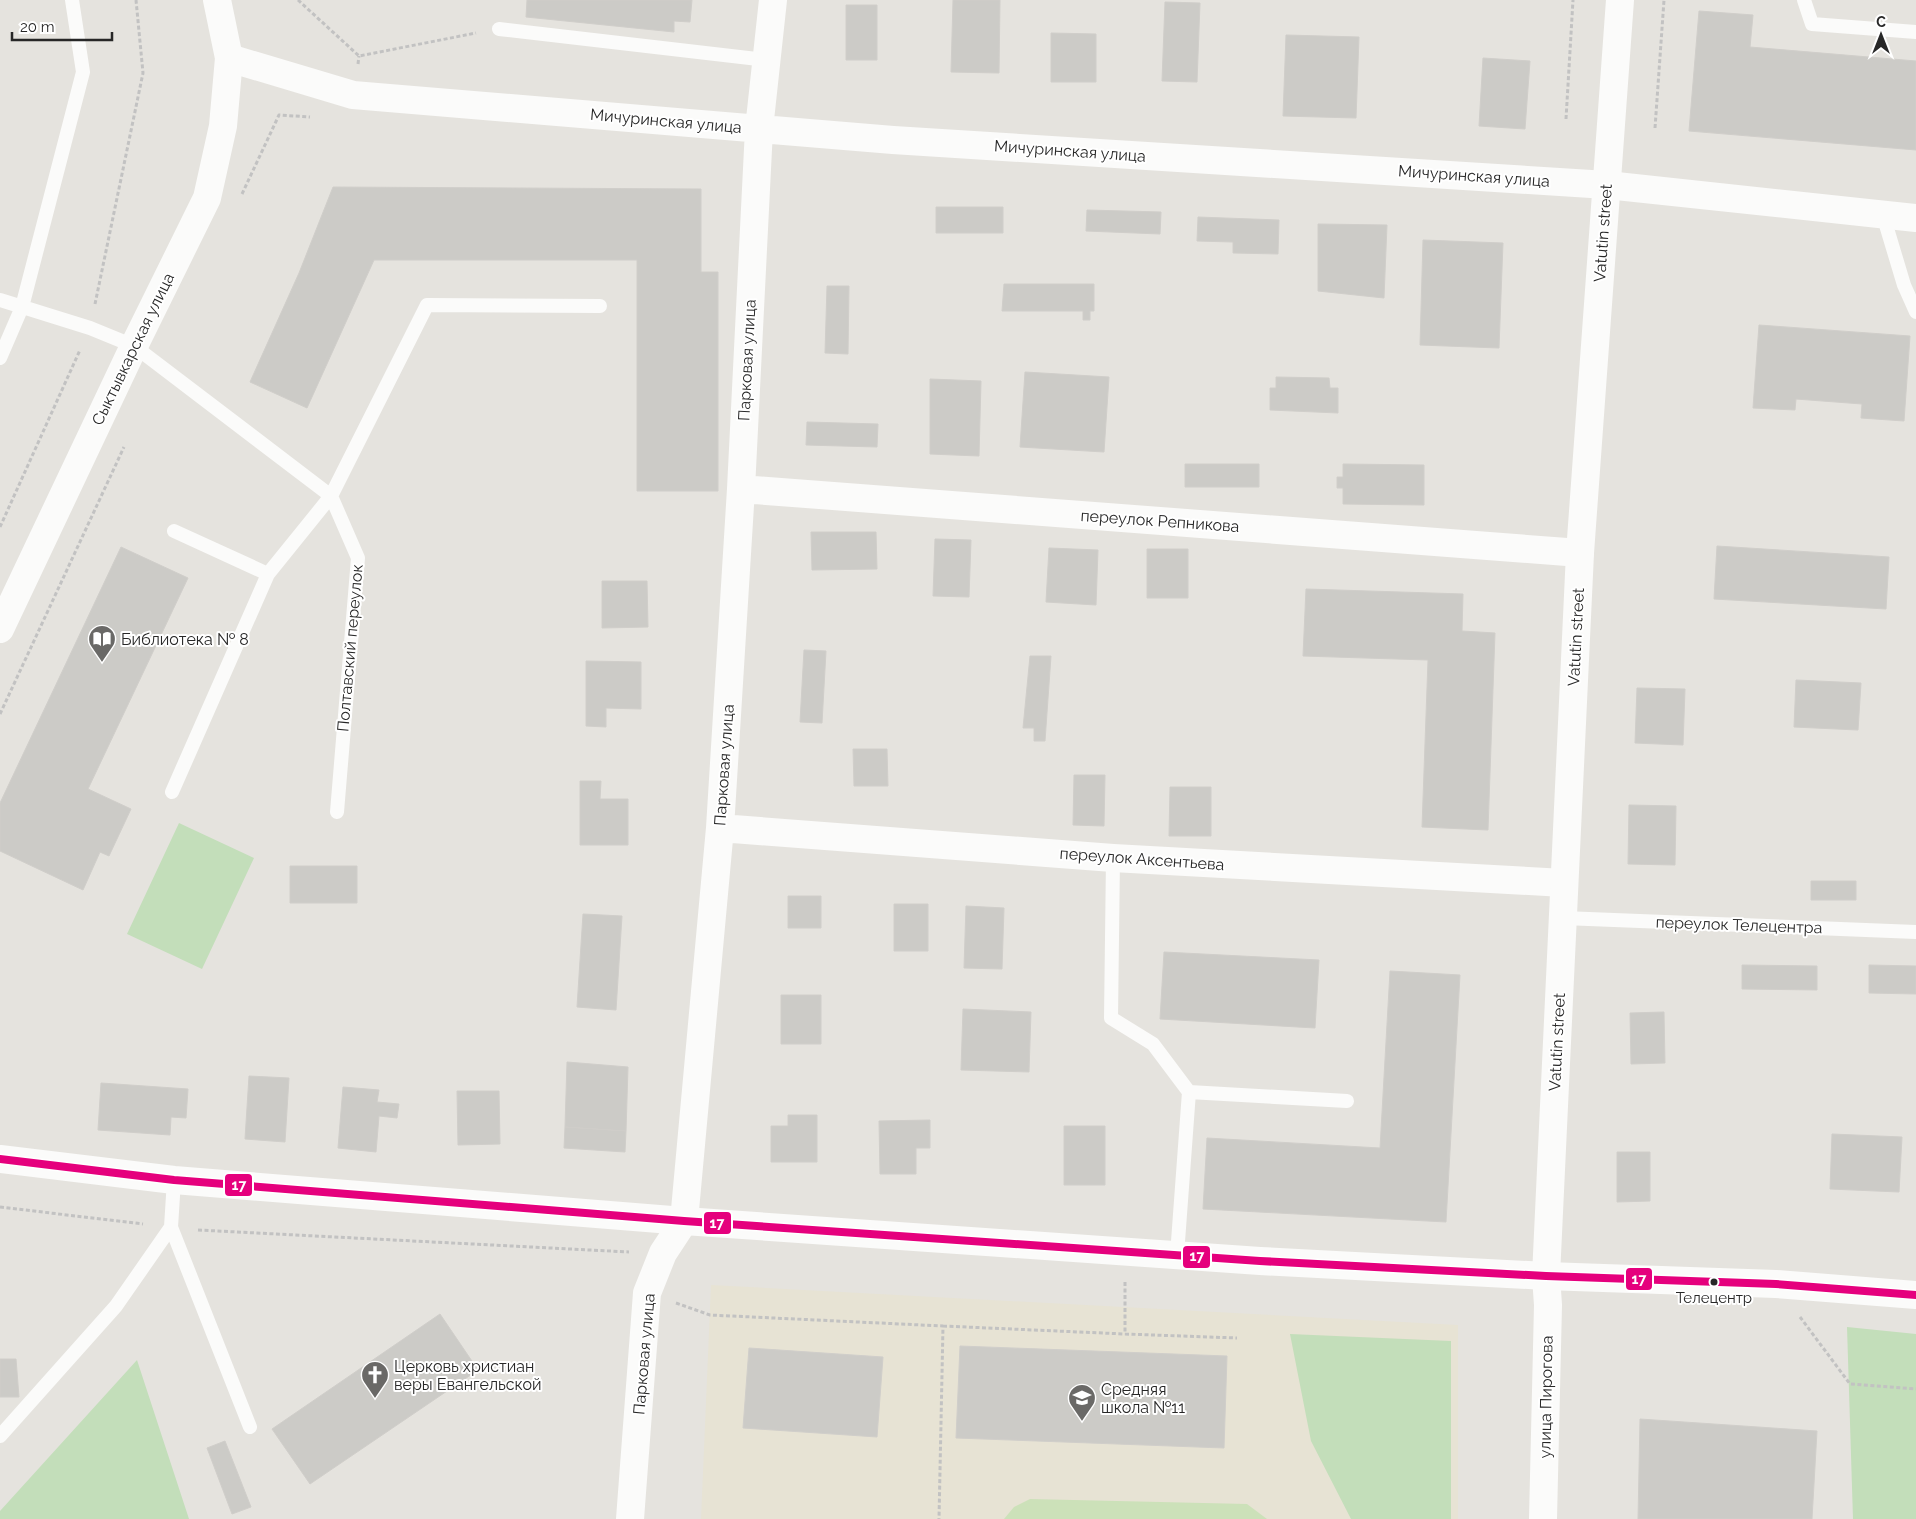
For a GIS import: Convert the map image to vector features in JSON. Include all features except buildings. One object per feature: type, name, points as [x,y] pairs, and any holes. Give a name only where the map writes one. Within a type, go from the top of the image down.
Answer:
[{"type":"street","name":"Сыктывкарская улица","points":[[0,629],[134,346],[207,198],[223,126],[229,58],[216,0]]},
{"type":"street","name":"Парковая улица","points":[[630,1519],[647,1293],[663,1254],[684,1221],[720,828],[759,129],[772,0]]},
{"type":"street","name":"Vatutin street","points":[[1546,1276],[1580,553],[1620,0]]},
{"type":"street","name":"Мичуринская улица","points":[[229,58],[353,95],[893,140],[1607,185],[1916,218]]},
{"type":"street","name":"переулок Репникова","points":[[740,489],[1580,553]]},
{"type":"street","name":"переулок Аксентьева","points":[[720,828],[1113,858],[1564,882]]},
{"type":"street","points":[[0,1159],[174,1180],[684,1221],[1177,1255],[1546,1276],[1776,1284],[1916,1295]]},
{"type":"street","name":"улица Пирогова","points":[[1543,1519],[1548,1305],[1546,1276]]},
{"type":"lane","points":[[0,358],[22,307],[83,72],[72,0]]},
{"type":"lane","points":[[1804,0],[1812,24],[1916,32]]},
{"type":"lane","points":[[498,29],[766,60]]},
{"type":"lane","points":[[1884,215],[1904,285],[1916,312]]},
{"type":"lane","name":"Полтавский переулок","points":[[0,300],[90,328],[134,346],[331,496],[358,558],[336,812]]},
{"type":"lane","points":[[172,792],[268,574],[331,496],[427,305],[600,306]]},
{"type":"lane","points":[[174,531],[268,574]]},
{"type":"lane","points":[[1113,858],[1111,1018],[1153,1044],[1189,1092],[1177,1255]]},
{"type":"lane","name":"переулок Телецентра","points":[[1563,918],[1916,932]]},
{"type":"lane","points":[[1189,1092],[1347,1101]]},
{"type":"lane","points":[[174,1180],[171,1227],[250,1427]]},
{"type":"lane","points":[[0,1436],[116,1306],[171,1227]]},
{"type":"path","points":[[0,527],[90,328],[143,73],[136,0]]},
{"type":"path","points":[[298,0],[359,56],[498,29]]},
{"type":"path","points":[[1566,119],[1573,0]]},
{"type":"path","points":[[1655,128],[1664,0]]},
{"type":"path","points":[[1125,1334],[1126,1251]]},
{"type":"path","points":[[1776,1284],[1850,1384],[1916,1389]]},
{"type":"path","points":[[647,1293],[710,1315],[1237,1338]]},
{"type":"path","points":[[939,1519],[942,1326]]},
{"type":"shaded area","name":"Средняя школа №11","points":[[711,1285],[1458,1325],[1458,1519],[701,1519]]},
{"type":"green space","points":[[179,823],[254,858],[202,969],[127,934]]},
{"type":"green space","points":[[1847,1327],[1916,1334],[1916,1519],[1853,1519]]},
{"type":"green space","points":[[1290,1334],[1451,1341],[1451,1519],[1351,1519],[1311,1441]]},
{"type":"green space","points":[[137,1360],[189,1519],[0,1519],[0,1511]]},
{"type":"green space","points":[[1030,1499],[1247,1504],[1267,1519],[1004,1519],[1014,1507]]},
{"type":"transit line","name":"17","points":[[0,1159],[174,1180],[684,1221],[1260,1261],[1546,1276],[1776,1284],[1916,1295]]},
{"type":"place","name":"Библиотека № 8","points":[[102,663]]},
{"type":"place","name":"Телецентр","points":[[1714,1282]]},
{"type":"place","name":"Церковь христиан веры Евангельской","points":[[375,1399]]},
{"type":"place","name":"Средняя школа №11","points":[[1082,1422]]}]
